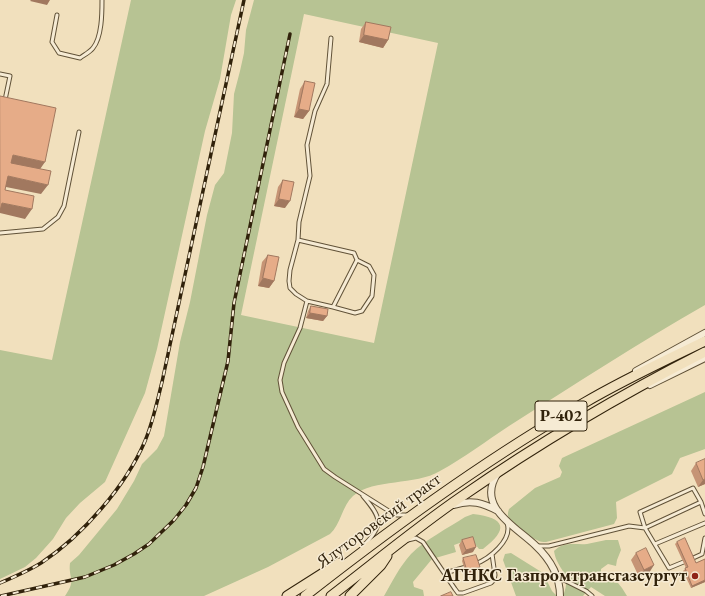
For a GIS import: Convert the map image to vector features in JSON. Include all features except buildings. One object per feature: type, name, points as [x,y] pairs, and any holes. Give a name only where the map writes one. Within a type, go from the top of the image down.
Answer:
[{"type":"main road","name":"Р-402","points":[[473,473],[563,415],[603,392],[705,341]]},
{"type":"main road","name":"Р-402","points":[[500,470],[569,426],[658,376],[705,352]]},
{"type":"main road","name":"Ялуторовский тракт","points":[[331,596],[443,509],[500,470]]},
{"type":"main road","name":"Ялуторовский тракт","points":[[305,596],[388,533],[473,473]]},
{"type":"main road","points":[[287,596],[388,533]]},
{"type":"main road","points":[[350,596],[381,565],[398,544]]},
{"type":"main road","points":[[329,578],[357,552]]},
{"type":"street","points":[[603,392],[642,367],[705,333]]},
{"type":"street","points":[[608,404],[654,384],[705,358]]},
{"type":"street","points":[[498,512],[490,493],[493,481],[500,470]]},
{"type":"street","points":[[443,509],[471,501],[487,505],[498,512],[536,546],[549,562],[558,577],[560,596]]},
{"type":"lane","points":[[57,15],[52,42],[59,53],[80,58],[93,48],[98,38],[102,15],[102,0]]},
{"type":"lane","points":[[298,240],[354,253],[357,260],[369,266],[374,274],[372,296],[362,311],[355,313],[307,302],[290,288],[289,281],[290,270],[298,240],[299,222],[310,176],[307,145],[315,111],[327,84],[331,38]]},
{"type":"lane","points":[[0,74],[10,76],[3,106]]},
{"type":"lane","points":[[0,233],[43,229],[58,217],[64,206],[79,132]]},
{"type":"lane","points":[[333,307],[357,260]]},
{"type":"lane","points":[[307,302],[300,328],[284,363],[280,380],[282,392],[298,427],[320,463],[329,473],[392,513],[402,516],[408,514],[444,489],[473,473]]},
{"type":"lane","points":[[705,514],[701,502],[693,488],[640,512],[645,528],[669,568],[702,554],[705,540]]},
{"type":"lane","points":[[357,552],[375,534],[378,522],[373,508],[360,493]]},
{"type":"lane","points":[[536,546],[549,546],[629,526],[645,528],[701,502]]},
{"type":"lane","points":[[474,564],[482,562],[501,545],[505,538],[508,526],[506,520]]},
{"type":"lane","points":[[655,544],[705,523]]},
{"type":"lane","points":[[398,544],[414,538],[421,540],[458,593],[462,594],[491,583],[494,580],[495,575],[492,554]]},
{"type":"lane","points":[[445,573],[467,566]]},
{"type":"lane","points":[[558,577],[586,591],[592,596]]},
{"type":"green space","points":[[131,0],[236,0],[231,15],[220,79],[205,131],[157,349],[145,393],[105,482],[80,503],[66,518],[53,539],[36,558],[25,567],[0,579],[0,350],[52,360]]},
{"type":"green space","points":[[254,0],[705,0],[705,305],[606,364],[509,426],[458,461],[440,471],[419,479],[383,484],[362,490],[349,500],[337,525],[330,534],[268,567],[204,596],[65,596],[71,586],[70,563],[79,555],[117,509],[134,481],[142,464],[157,449],[164,436],[180,342],[190,302],[207,215],[215,185],[224,173],[232,133],[234,94],[244,53],[246,30]],"holes":[[[304,14],[438,43],[374,343],[241,315]]]},
{"type":"green space","points":[[705,392],[705,449],[680,458],[672,474],[616,502],[617,518],[614,524],[544,542],[530,537],[517,527],[508,517],[509,509],[535,488],[560,477],[562,472],[559,466],[562,458]]},
{"type":"green space","points":[[473,514],[492,518],[498,522],[500,530],[491,542],[483,549],[479,549],[471,539],[454,545],[456,552],[432,559],[413,582],[414,587],[423,590],[424,596],[384,596],[411,554],[437,534],[465,517]]},
{"type":"green space","points":[[606,540],[618,540],[621,550],[616,566],[608,564],[601,569],[601,573],[611,582],[618,583],[627,596],[605,596],[591,587],[583,596],[563,596],[566,588],[565,576],[554,551],[562,546],[570,544],[587,544]]},
{"type":"green space","points":[[511,553],[543,573],[552,591],[557,596],[516,596],[503,560],[505,554]]},
{"type":"railway","points":[[0,583],[41,563],[72,539],[87,524],[115,492],[137,458],[148,434],[162,382],[244,0]]},
{"type":"railway","points":[[1,596],[85,577],[114,565],[134,554],[149,544],[174,520],[186,505],[196,488],[203,467],[228,361],[234,303],[290,34]]},
{"type":"place","name":"АГНКС Газпромтрансгазсургут","points":[[695,576]]}]
